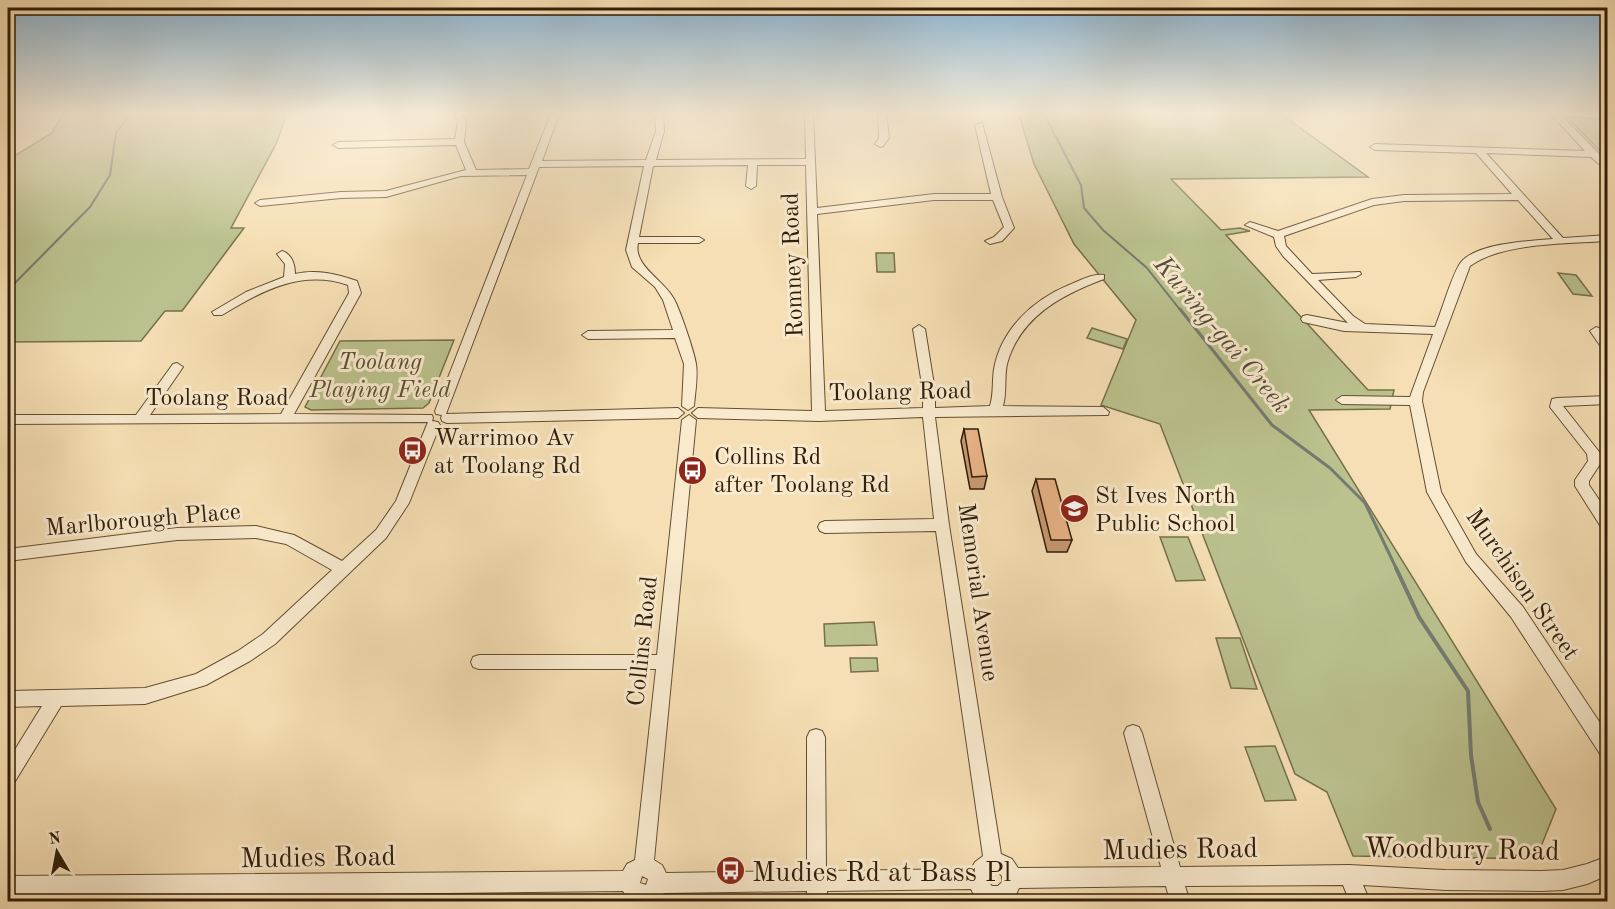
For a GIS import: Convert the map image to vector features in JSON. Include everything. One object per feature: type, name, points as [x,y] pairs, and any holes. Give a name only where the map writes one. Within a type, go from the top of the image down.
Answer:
[{"type":"street","points":[[465,156],[472,172]]},
{"type":"street","points":[[8,699],[145,696],[200,680],[269,639],[369,548],[393,518],[430,422],[443,423],[538,156]]},
{"type":"street","name":"Collins Road","points":[[644,867],[688,413],[690,364],[666,293],[636,265],[631,250],[652,156]]},
{"type":"street","name":"Romney Road","points":[[809,156],[819,416]]},
{"type":"street","points":[[986,156],[996,197],[1009,228],[998,239],[990,241]]},
{"type":"street","points":[[1484,156],[1561,242],[1608,238]]},
{"type":"street","points":[[1595,156],[1608,169]]},
{"type":"street","points":[[260,203],[341,195],[386,195],[450,174],[472,172],[650,162],[809,162]]},
{"type":"street","points":[[751,186],[753,162]]},
{"type":"street","points":[[812,212],[934,197],[996,197]]},
{"type":"street","points":[[1279,236],[1292,228],[1372,202],[1404,198],[1520,197]]},
{"type":"street","points":[[1250,225],[1279,236]]},
{"type":"street","points":[[1279,236],[1281,246],[1350,319],[1361,327]]},
{"type":"street","points":[[633,240],[699,240]]},
{"type":"street","name":"Murchison Street","points":[[1561,242],[1496,249],[1471,256],[1465,264],[1439,331],[1416,401],[1434,492],[1471,558],[1517,612],[1608,751]]},
{"type":"street","points":[[282,254],[290,264],[290,278]]},
{"type":"street","points":[[1310,277],[1356,274]]},
{"type":"street","points":[[995,410],[1000,400],[1000,368],[1004,352],[1021,323],[1047,299],[1100,277]]},
{"type":"street","points":[[218,312],[255,290],[290,278],[343,279],[354,284],[355,293],[285,419]]},
{"type":"street","points":[[1306,319],[1361,327],[1439,331]]},
{"type":"street","name":"Memorial Avenue","points":[[919,329],[942,525],[993,862]]},
{"type":"street","points":[[1596,331],[1608,348]]},
{"type":"street","points":[[588,335],[680,334]]},
{"type":"street","points":[[139,420],[177,368]]},
{"type":"street","points":[[1342,400],[1416,401]]},
{"type":"street","points":[[1608,400],[1565,400],[1557,402],[1556,407],[1593,453],[1595,461],[1582,480],[1582,486],[1608,526]]},
{"type":"street","name":"Toolang Road","points":[[444,415],[688,413],[819,416],[995,410],[1102,412]]},
{"type":"street","name":"Toolang Road","points":[[8,420],[285,419],[430,422]]},
{"type":"street","points":[[825,527],[942,525]]},
{"type":"street","name":"Marlborough Place","points":[[8,555],[177,534],[256,532],[289,539],[345,570]]},
{"type":"street","points":[[479,662],[664,662]]},
{"type":"street","points":[[8,777],[56,699]]},
{"type":"street","points":[[1133,733],[1180,902]]},
{"type":"street","points":[[816,737],[817,902]]},
{"type":"street","points":[[993,862],[1006,867],[1012,878],[1010,889],[998,899],[986,892],[979,879],[981,867],[993,862]]},
{"type":"street","name":"Woodbury Road","points":[[1349,875],[1445,880],[1563,880],[1587,874],[1608,865]]},
{"type":"street","points":[[644,867],[654,870],[657,883],[653,891],[637,893],[634,872],[644,867]]},
{"type":"street","points":[[1349,875],[1360,902]]},
{"type":"street","name":"Mudies Road","points":[[1012,878],[1349,875]]},
{"type":"street","points":[[657,883],[817,879],[979,879]]},
{"type":"street","name":"Mudies Road","points":[[8,885],[174,894],[637,893]]},
{"type":"green space","points":[[14,156],[269,156],[231,228],[244,228],[182,311],[165,311],[141,341],[8,342],[8,160]]},
{"type":"green space","points":[[1032,156],[1340,156],[1368,177],[1171,179],[1221,230],[1240,228],[1250,231],[1226,235],[1368,390],[1394,390],[1390,409],[1309,410],[1556,809],[1536,859],[1353,856],[1327,792],[1295,774],[1160,424],[1101,405],[1136,320],[1074,244]]},
{"type":"green space","points":[[876,253],[894,253],[895,272],[877,272]]},
{"type":"green space","points":[[1558,273],[1576,275],[1592,296],[1573,294]]},
{"type":"green space","points":[[1092,328],[1127,339],[1123,349],[1087,338]]},
{"type":"green space","name":"Toolang Playing Field","points":[[454,340],[429,403],[423,408],[311,410],[305,407],[340,341]]},
{"type":"green space","points":[[1160,537],[1188,537],[1205,580],[1176,581]]},
{"type":"green space","points":[[874,622],[877,645],[825,646],[824,624]]},
{"type":"green space","points":[[1216,638],[1240,638],[1257,689],[1231,688]]},
{"type":"green space","points":[[850,658],[877,658],[878,671],[851,672]]},
{"type":"green space","points":[[1275,746],[1296,800],[1265,801],[1245,747]]},
{"type":"building","points":[[964,429],[978,429],[987,476],[972,477]]},
{"type":"building","points":[[1036,479],[1055,479],[1072,540],[1051,540]]},
{"type":"waterway","points":[[8,290],[90,207],[110,175],[113,156]]},
{"type":"waterway","name":"Kuring-gai Creek","points":[[1066,156],[1081,185],[1084,208],[1103,230],[1147,268],[1181,311]]},
{"type":"waterway","name":"Kuring-gai Creek","points":[[1180,309],[1272,425],[1330,468],[1365,503],[1397,570]]},
{"type":"waterway","name":"Kuring-gai Creek","points":[[1396,568],[1419,617],[1468,691],[1471,755],[1478,802],[1490,829]]},
{"type":"place","name":"Warrimoo Av at Toolang Rd","points":[[413,451]]},
{"type":"place","name":"Collins Rd after Toolang Rd","points":[[693,470]]},
{"type":"place","name":"St Ives North Public School","points":[[1074,509]]},
{"type":"place","name":"Mudies Rd at Bass Pl","points":[[731,871]]}]
